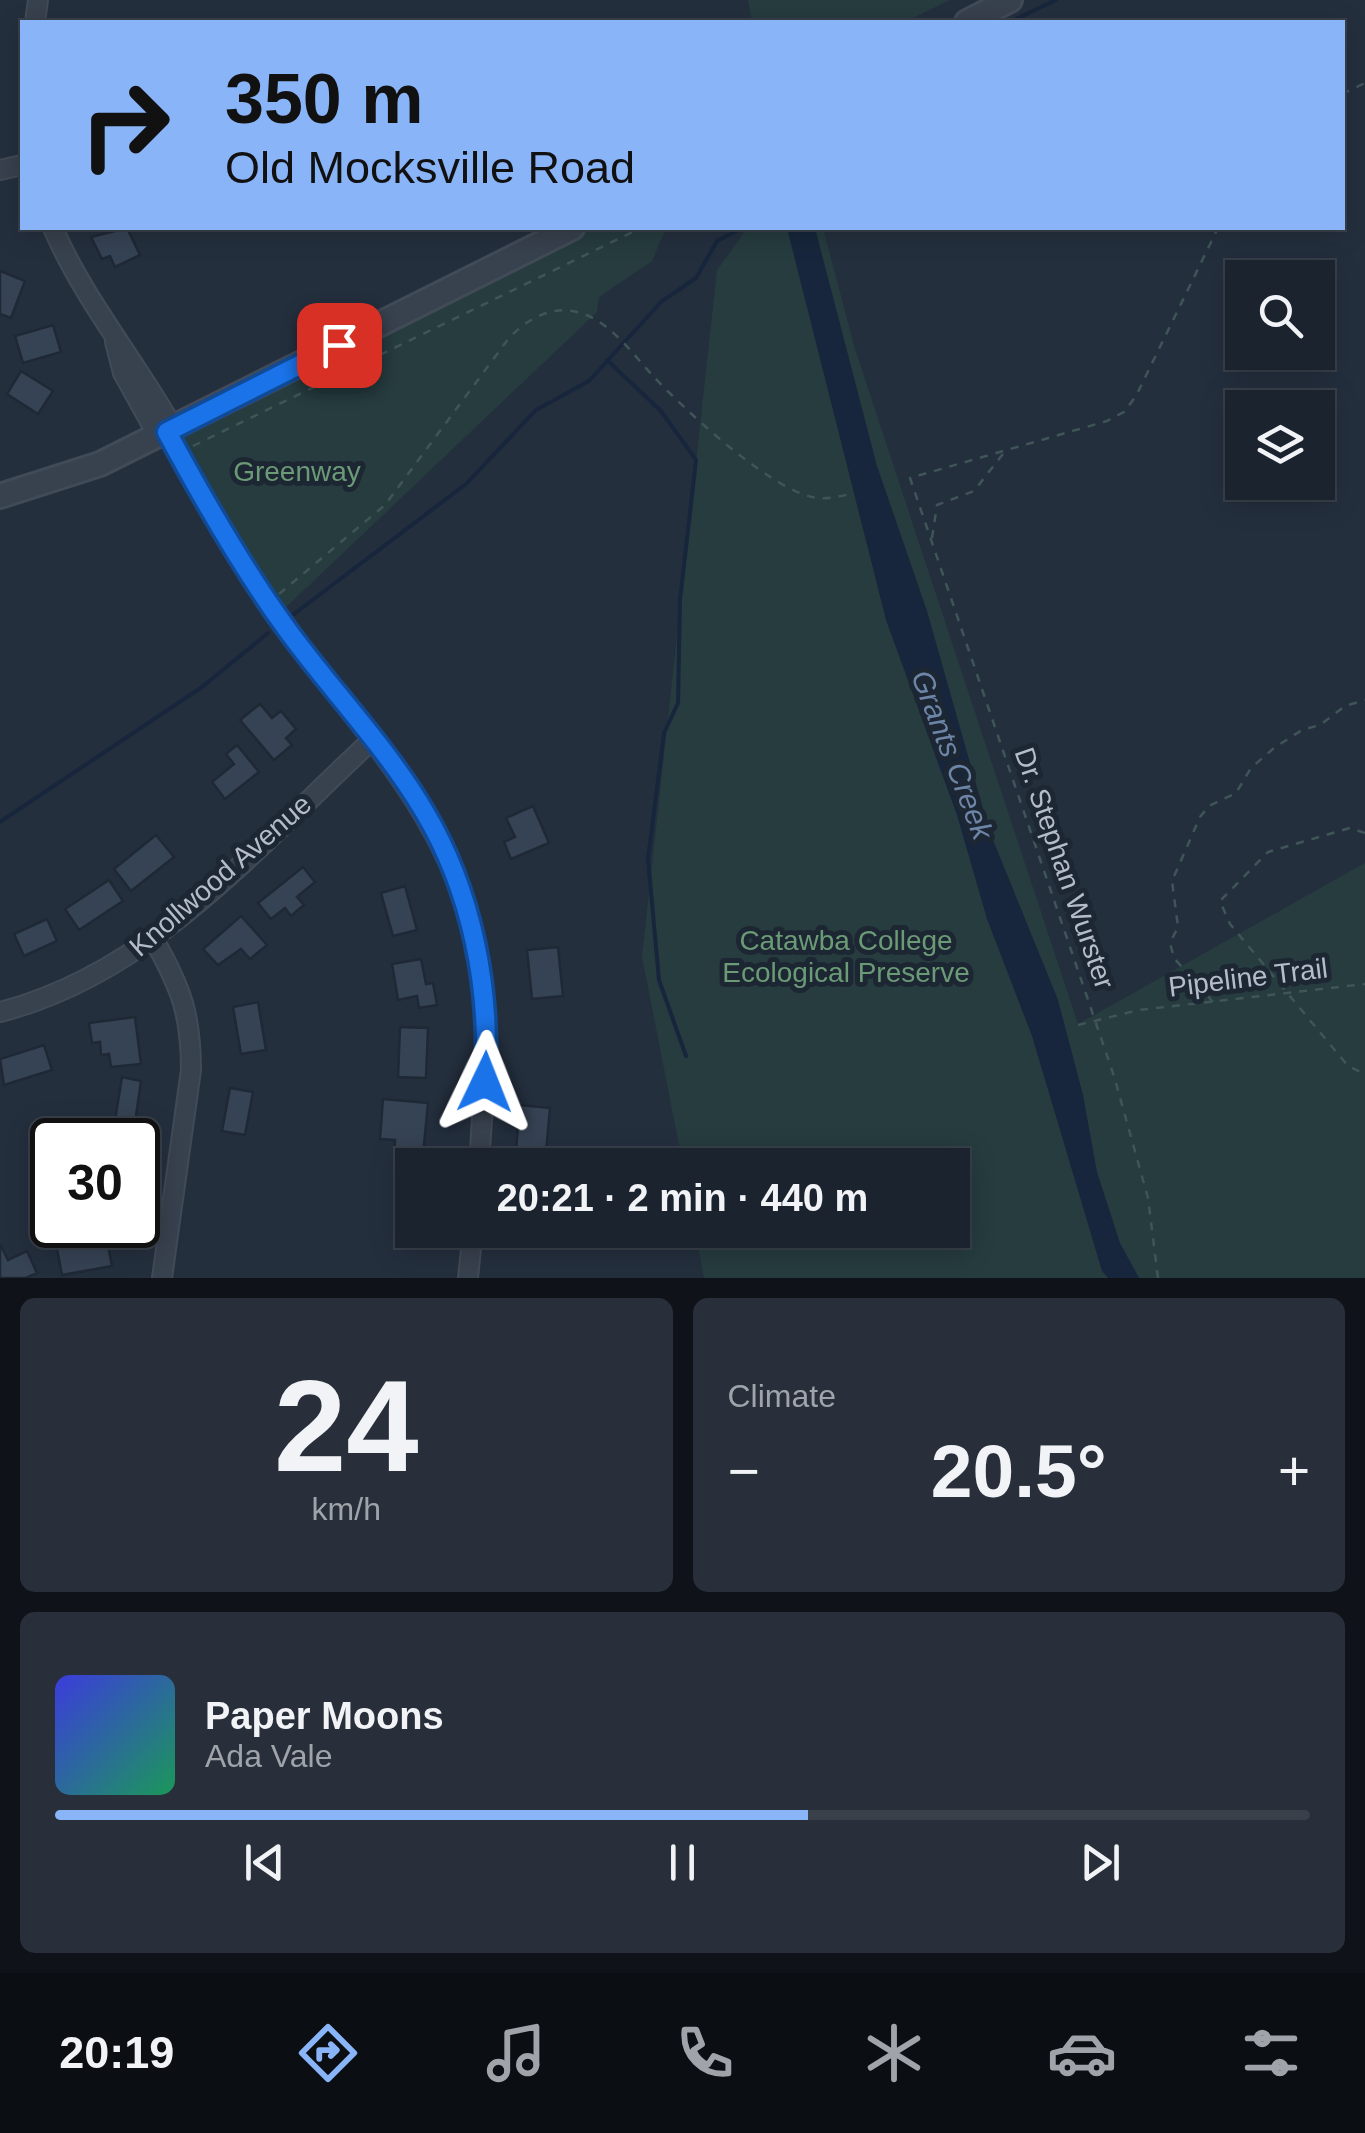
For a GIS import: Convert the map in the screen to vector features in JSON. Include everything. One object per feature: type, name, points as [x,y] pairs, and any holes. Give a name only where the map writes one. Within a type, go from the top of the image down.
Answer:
[{"type":"street","points":[[971,20],[1010,0]]},
{"type":"street","points":[[54,230],[115,341],[136,363],[169,437],[267,602],[372,740],[435,832],[472,930],[486,1040],[480,1148]]},
{"type":"street","points":[[0,496],[169,437],[568,230]]},
{"type":"street","name":"Knollwood Avenue","points":[[0,1012],[74,986],[154,940],[372,740]]},
{"type":"street","points":[[154,940],[182,990],[191,1036],[191,1070],[162,1278]]},
{"type":"street","points":[[468,1278],[471,1248]]},
{"type":"path","points":[[169,437],[636,230]]},
{"type":"path","points":[[931,539],[937,505],[974,492],[1006,449],[1108,421],[1130,405],[1217,230]]},
{"type":"path","points":[[275,596],[384,505],[495,354],[524,324],[545,314],[572,310],[606,328],[671,394],[775,482],[817,498],[850,494]]},
{"type":"path","name":"Dr. Stephan Wurster","points":[[1006,449],[910,478],[1096,1021],[1148,1198],[1158,1278]]},
{"type":"path","points":[[1214,1002],[1174,958],[1170,943],[1178,927],[1172,881],[1180,854],[1208,806],[1236,793],[1251,768],[1274,748],[1302,730],[1320,725],[1345,706],[1365,700]]},
{"type":"path","points":[[1365,834],[1350,828],[1268,852],[1220,901],[1230,924],[1348,1066],[1365,1074]]},
{"type":"path","name":"Pipeline Trail","points":[[1078,1025],[1139,1010],[1365,984]]},
{"type":"green space","points":[[748,0],[950,0],[909,20],[752,20]]},
{"type":"green space","name":"Greenway","points":[[581,230],[665,230],[652,261],[599,297],[597,312],[282,611],[172,434]]},
{"type":"green space","name":"Catawba College Ecological Preserve","points":[[750,230],[824,230],[855,349],[1078,1024],[1365,863],[1365,1278],[704,1278],[698,1248],[970,1248],[970,1148],[680,1148],[642,957],[717,270]]},
{"type":"water","name":"Grants Creek","points":[[788,230],[816,230],[877,466],[927,611],[989,830],[1058,1000],[1083,1095],[1097,1172],[1120,1243],[1139,1278],[1108,1278],[1102,1271],[1032,1036],[987,919],[957,815],[886,620]]},
{"type":"building","points":[[128,230],[140,255],[115,267],[110,256],[102,259],[91,237]]},
{"type":"building","points":[[0,271],[25,281],[11,318],[0,314]]},
{"type":"building","points":[[53,325],[61,352],[23,363],[15,336]]},
{"type":"building","points":[[21,371],[53,391],[38,414],[7,394]]},
{"type":"building","points":[[260,704],[272,718],[281,711],[296,729],[286,738],[292,745],[274,760],[240,720]]},
{"type":"building","points":[[237,745],[259,772],[225,799],[212,782],[234,764],[226,754]]},
{"type":"building","points":[[533,806],[549,843],[511,859],[504,842],[515,837],[506,818]]},
{"type":"building","points":[[156,835],[174,857],[131,891],[114,869]]},
{"type":"building","points":[[303,867],[315,882],[297,897],[304,905],[291,916],[285,908],[271,919],[258,903]]},
{"type":"building","points":[[109,880],[123,901],[79,930],[65,909]]},
{"type":"building","points":[[405,886],[417,930],[393,936],[381,893]]},
{"type":"building","points":[[241,916],[267,945],[250,959],[241,949],[218,965],[203,949]]},
{"type":"building","points":[[47,919],[57,941],[24,956],[14,934]]},
{"type":"building","points":[[558,947],[563,996],[532,999],[527,950]]},
{"type":"building","points":[[421,959],[426,984],[433,983],[437,1005],[419,1008],[417,996],[398,1000],[392,964]]},
{"type":"building","points":[[258,1002],[266,1050],[241,1054],[233,1007]]},
{"type":"building","points":[[135,1017],[141,1064],[111,1067],[109,1054],[101,1055],[100,1042],[92,1043],[89,1023]]},
{"type":"building","points":[[400,1027],[428,1028],[426,1078],[398,1077]]},
{"type":"building","points":[[44,1045],[52,1070],[4,1085],[0,1059]]},
{"type":"building","points":[[122,1077],[141,1081],[136,1118],[115,1118]]},
{"type":"building","points":[[230,1088],[253,1092],[245,1135],[222,1131]]},
{"type":"building","points":[[383,1099],[428,1103],[424,1148],[395,1148],[394,1163],[395,1140],[380,1139]]},
{"type":"building","points":[[520,1105],[550,1108],[546,1148],[516,1148]]},
{"type":"building","points":[[0,1244],[8,1260],[27,1251],[37,1273],[26,1278],[0,1278]]},
{"type":"building","points":[[108,1248],[112,1266],[62,1275],[57,1249]]},
{"type":"waterway","points":[[1014,20],[1056,0]]},
{"type":"waterway","points":[[294,614],[466,484],[536,410],[589,381],[661,302],[696,278],[717,241],[738,230]]},
{"type":"waterway","points":[[607,360],[661,411],[696,460],[680,600],[678,703],[664,733],[648,859],[659,980],[686,1056]]},
{"type":"waterway","points":[[0,822],[202,687],[268,633]]},
{"type":"route","points":[[339,345],[167,432],[198,491],[267,602],[407,784],[435,832],[463,900],[482,980],[485,1082]]}]
